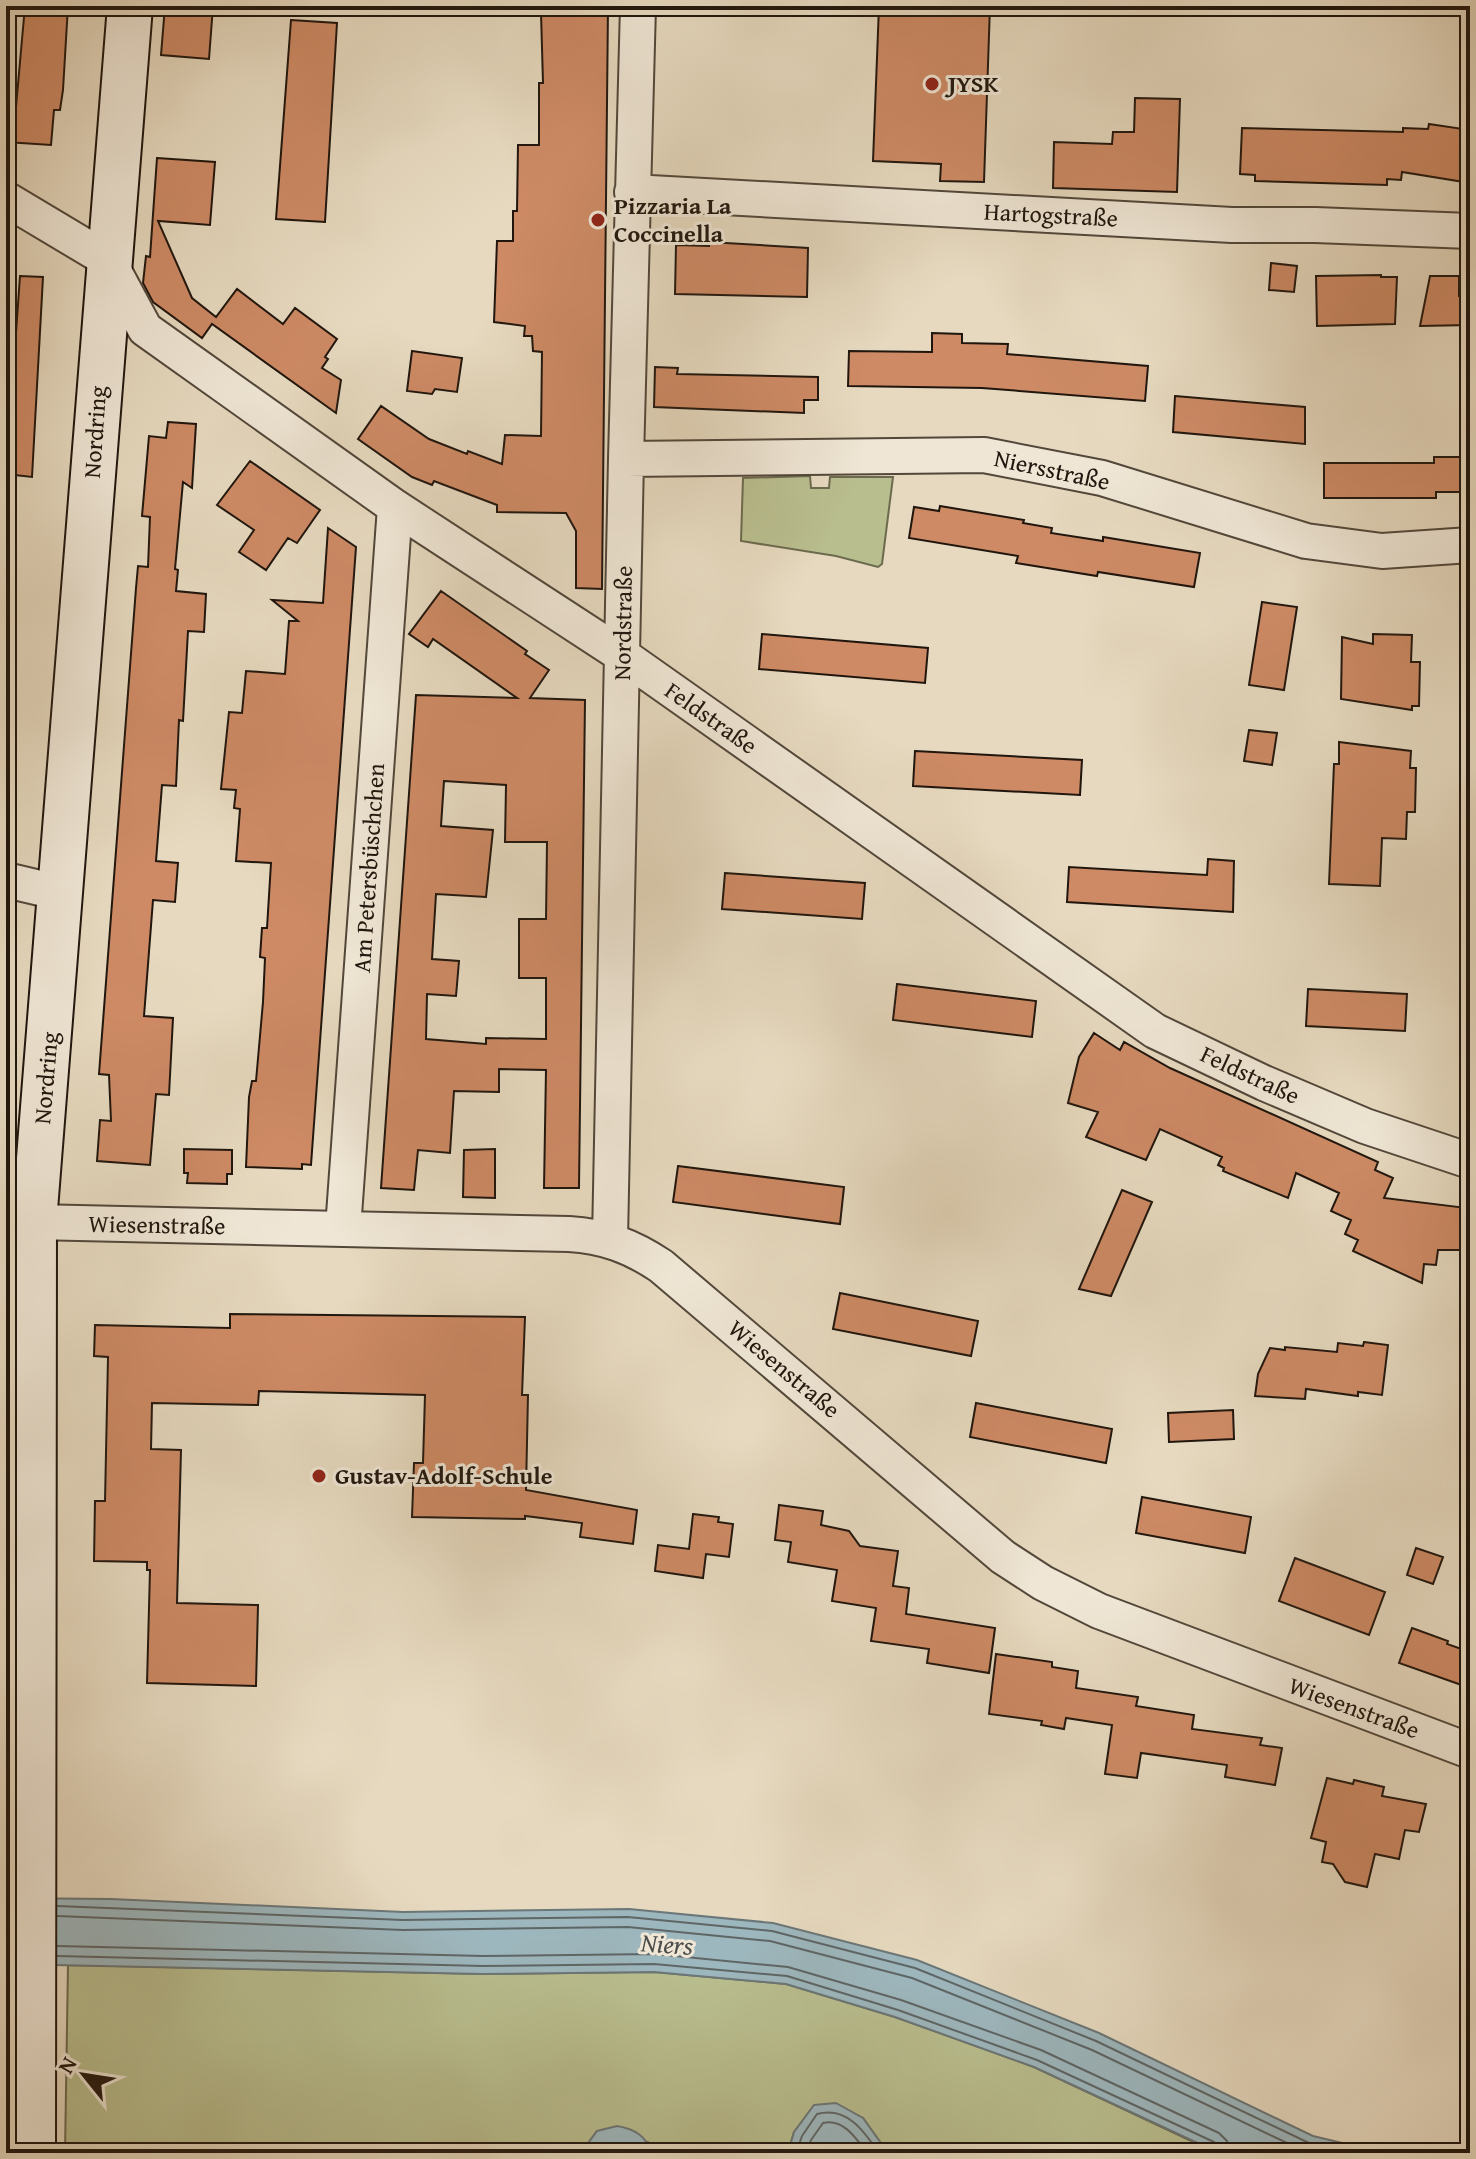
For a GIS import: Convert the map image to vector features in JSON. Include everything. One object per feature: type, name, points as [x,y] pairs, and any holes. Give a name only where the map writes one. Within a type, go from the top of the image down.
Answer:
[{"type":"street","name":"Nordring","points":[[33,2153],[34,1852],[20,1220],[61,893],[130,6]]},
{"type":"street","name":"Nordstraße","points":[[610,1239],[638,6]]},
{"type":"street","name":"Hartogstraße","points":[[632,192],[1232,225],[1470,231]]},
{"type":"street","points":[[6,199],[108,260]]},
{"type":"street","name":"Feldstraße","points":[[108,260],[145,329],[395,507],[622,655],[1155,1031],[1341,1116],[1470,1161]]},
{"type":"street","name":"Niersstraße","points":[[626,459],[984,455],[1102,478],[1306,541],[1382,551],[1470,545]]},
{"type":"street","name":"Am Petersbüschchen","points":[[343,1229],[395,507]]},
{"type":"street","points":[[6,880],[61,893]]},
{"type":"street","name":"Wiesenstraße","points":[[20,1220],[569,1234],[610,1239],[637,1249],[661,1266],[1003,1557],[1043,1583],[1112,1617],[1470,1751]]},
{"type":"green space","points":[[810,476],[811,488],[829,488],[830,477],[893,477],[882,564],[878,567],[836,556],[741,541],[743,478]]},
{"type":"green space","points":[[68,1965],[483,1974],[654,1972],[786,1984],[895,2017],[1034,2067],[1217,2153],[888,2153],[863,2118],[794,2132],[788,2153],[652,2153],[648,2142],[597,2131],[581,2153],[65,2153]]},
{"type":"water","name":"Niers","points":[[6,1898],[111,1899],[403,1912],[629,1909],[773,1923],[917,1960],[1099,2033],[1313,2136],[1384,2153],[1219,2153],[1034,2067],[895,2017],[786,1984],[654,1972],[483,1974],[6,1964]]},
{"type":"water","points":[[836,2103],[863,2118],[888,2153],[788,2153],[794,2132],[814,2105]]},
{"type":"water","points":[[617,2126],[639,2134],[652,2153],[581,2153],[597,2131]]},
{"type":"building","points":[[25,6],[68,6],[63,90],[60,110],[54,110],[51,145],[6,142],[6,117],[15,118]]},
{"type":"building","points":[[165,6],[213,6],[209,59],[161,55]]},
{"type":"building","points":[[575,6],[608,6],[602,589],[576,588],[576,531],[566,513],[497,512],[497,505],[434,481],[432,485],[412,477],[358,439],[381,406],[429,439],[502,464],[505,435],[541,436],[542,352],[533,351],[532,336],[524,336],[525,326],[494,322],[497,241],[513,241],[513,211],[517,211],[518,145],[539,145],[539,83],[543,83],[541,13],[575,14]]},
{"type":"building","name":"JYSK","points":[[879,6],[990,6],[984,182],[940,181],[941,164],[873,161]]},
{"type":"building","points":[[291,20],[337,23],[325,222],[276,219]]},
{"type":"building","points":[[1135,98],[1180,99],[1177,192],[1053,188],[1054,142],[1112,144],[1113,132],[1134,132]]},
{"type":"building","points":[[1429,124],[1470,130],[1470,183],[1402,172],[1401,180],[1387,179],[1387,185],[1255,181],[1255,175],[1240,174],[1242,128],[1403,132],[1403,128],[1428,129]]},
{"type":"building","points":[[157,158],[215,162],[210,225],[158,221],[192,298],[216,317],[237,289],[283,324],[295,308],[337,339],[322,368],[341,380],[336,413],[212,324],[202,338],[153,302],[143,283],[146,256],[150,257]]},
{"type":"building","points":[[709,242],[808,248],[807,297],[675,294],[676,245],[709,246]]},
{"type":"building","points":[[1271,263],[1297,266],[1294,292],[1269,290]]},
{"type":"building","points":[[20,276],[43,277],[32,477],[6,474],[6,360],[14,361]]},
{"type":"building","points":[[1316,276],[1397,277],[1395,324],[1317,326]]},
{"type":"building","points":[[1430,276],[1459,276],[1459,296],[1470,296],[1470,325],[1420,326]]},
{"type":"building","points":[[932,333],[962,334],[962,343],[1008,344],[1007,354],[1148,366],[1145,401],[982,388],[848,386],[849,351],[932,352]]},
{"type":"building","points":[[412,351],[462,358],[457,392],[435,389],[432,394],[407,391]]},
{"type":"building","points":[[655,367],[678,368],[677,374],[818,377],[818,400],[804,400],[804,413],[654,407]]},
{"type":"building","points":[[1175,396],[1305,407],[1305,444],[1173,432]]},
{"type":"building","points":[[168,422],[196,424],[192,488],[183,482],[175,569],[178,570],[176,591],[206,594],[204,632],[188,631],[176,786],[162,785],[156,861],[178,863],[175,902],[153,900],[144,1016],[173,1018],[169,1095],[156,1094],[150,1165],[97,1161],[100,1120],[111,1121],[109,1075],[99,1074],[138,566],[148,567],[150,517],[142,516],[149,436],[166,438]]},
{"type":"building","points":[[1434,457],[1470,457],[1470,492],[1436,492],[1436,498],[1324,498],[1324,463],[1434,463]]},
{"type":"building","points":[[250,461],[320,510],[297,543],[288,538],[266,570],[239,552],[254,530],[217,505]]},
{"type":"building","points":[[940,506],[1024,520],[1023,523],[1052,528],[1051,533],[1103,541],[1103,537],[1200,553],[1194,587],[1016,563],[1018,556],[909,538],[914,507],[939,511]]},
{"type":"building","points":[[328,528],[356,547],[311,1165],[302,1164],[302,1169],[246,1167],[249,1097],[252,1081],[256,1081],[263,1002],[265,958],[260,957],[262,928],[267,928],[271,863],[236,861],[240,809],[234,808],[236,790],[221,789],[229,712],[242,713],[246,671],[285,674],[289,621],[298,621],[272,600],[323,603]]},
{"type":"building","points":[[441,591],[549,670],[530,698],[585,700],[579,1188],[544,1188],[546,1070],[499,1069],[499,1092],[454,1091],[450,1153],[418,1150],[414,1190],[381,1188],[416,695],[517,698],[433,639],[428,647],[409,634]],"holes":[[[444,781],[506,785],[505,842],[547,842],[546,919],[519,919],[519,978],[546,978],[546,1039],[486,1038],[486,1044],[426,1039],[427,994],[456,996],[459,961],[432,959],[436,894],[486,897],[493,830],[441,826]]]},
{"type":"building","points":[[1262,602],[1297,607],[1284,690],[1249,685]]},
{"type":"building","points":[[762,634],[928,648],[925,683],[759,669]]},
{"type":"building","points":[[1373,634],[1412,635],[1411,662],[1420,662],[1419,706],[1412,706],[1412,710],[1341,699],[1342,637],[1373,644]]},
{"type":"building","points":[[1249,730],[1277,733],[1272,765],[1244,761]]},
{"type":"building","points":[[1339,742],[1411,751],[1410,768],[1416,768],[1415,812],[1407,812],[1406,839],[1382,838],[1380,886],[1329,884],[1334,764],[1339,764]]},
{"type":"building","points":[[915,751],[1082,760],[1080,795],[913,786]]},
{"type":"building","points":[[1208,859],[1234,861],[1233,912],[1067,902],[1069,867],[1207,875]]},
{"type":"building","points":[[725,873],[865,883],[862,919],[722,909]]},
{"type":"building","points":[[897,984],[1036,1001],[1032,1037],[893,1020]]},
{"type":"building","points":[[1308,989],[1407,994],[1405,1031],[1306,1026]]},
{"type":"building","points":[[1094,1033],[1120,1050],[1124,1042],[1170,1068],[1378,1162],[1375,1170],[1393,1178],[1384,1198],[1467,1208],[1462,1250],[1438,1250],[1436,1265],[1424,1264],[1422,1283],[1353,1251],[1358,1240],[1345,1234],[1351,1220],[1331,1211],[1339,1193],[1296,1173],[1288,1198],[1223,1171],[1224,1168],[1218,1165],[1222,1157],[1160,1129],[1146,1160],[1086,1137],[1098,1112],[1068,1103],[1079,1057]]},
{"type":"building","points":[[184,1149],[232,1150],[232,1174],[227,1174],[227,1184],[187,1183]]},
{"type":"building","points":[[495,1149],[495,1198],[463,1197],[464,1150]]},
{"type":"building","points":[[678,1166],[844,1187],[840,1224],[673,1202]]},
{"type":"building","points":[[1122,1190],[1152,1202],[1111,1296],[1079,1289]]},
{"type":"building","points":[[840,1293],[978,1321],[971,1356],[833,1329]]},
{"type":"building","points":[[230,1314],[525,1317],[522,1395],[528,1395],[526,1490],[637,1510],[633,1544],[580,1537],[582,1523],[525,1516],[525,1519],[412,1517],[414,1463],[423,1463],[425,1395],[259,1391],[258,1405],[152,1403],[151,1449],[181,1450],[177,1603],[258,1605],[256,1686],[147,1683],[150,1570],[147,1570],[147,1562],[94,1561],[95,1501],[105,1501],[108,1357],[94,1356],[95,1325],[230,1328]]},
{"type":"building","points":[[1364,1342],[1388,1345],[1382,1395],[1358,1392],[1358,1396],[1306,1389],[1305,1399],[1255,1396],[1258,1374],[1270,1348],[1337,1352],[1338,1343],[1363,1346]]},
{"type":"building","points":[[976,1403],[1112,1429],[1106,1463],[970,1437]]},
{"type":"building","points":[[1233,1410],[1234,1439],[1169,1442],[1168,1413]]},
{"type":"building","points":[[1142,1497],[1251,1517],[1245,1553],[1136,1533]]},
{"type":"building","points":[[779,1505],[823,1511],[821,1525],[849,1531],[860,1546],[898,1551],[893,1586],[909,1588],[906,1614],[995,1628],[989,1673],[927,1663],[929,1649],[871,1641],[876,1608],[832,1601],[837,1570],[788,1562],[791,1542],[775,1540]]},
{"type":"building","points":[[693,1514],[719,1517],[718,1522],[733,1524],[729,1557],[706,1554],[703,1578],[655,1571],[658,1545],[689,1549]]},
{"type":"building","points":[[1416,1548],[1443,1557],[1433,1584],[1407,1575]]},
{"type":"building","points":[[1295,1558],[1385,1592],[1369,1635],[1279,1601]]},
{"type":"building","points":[[1412,1628],[1470,1652],[1470,1688],[1399,1663]]},
{"type":"building","points":[[996,1654],[1052,1662],[1052,1667],[1078,1671],[1076,1688],[1138,1697],[1136,1706],[1194,1715],[1192,1729],[1262,1738],[1260,1745],[1282,1748],[1275,1785],[1225,1777],[1227,1765],[1141,1753],[1137,1778],[1105,1774],[1112,1725],[1066,1718],[1064,1729],[1041,1725],[1042,1721],[989,1714]]},
{"type":"building","points":[[1327,1778],[1384,1787],[1382,1796],[1426,1804],[1419,1832],[1405,1830],[1399,1859],[1375,1854],[1367,1887],[1345,1882],[1333,1864],[1322,1862],[1326,1842],[1311,1838]]},
{"type":"place","name":"JYSK","points":[[932,84]]},
{"type":"place","name":"Pizzaria La Coccinella","points":[[598,220]]},
{"type":"place","name":"Gustav-Adolf-Schule","points":[[319,1476]]}]
